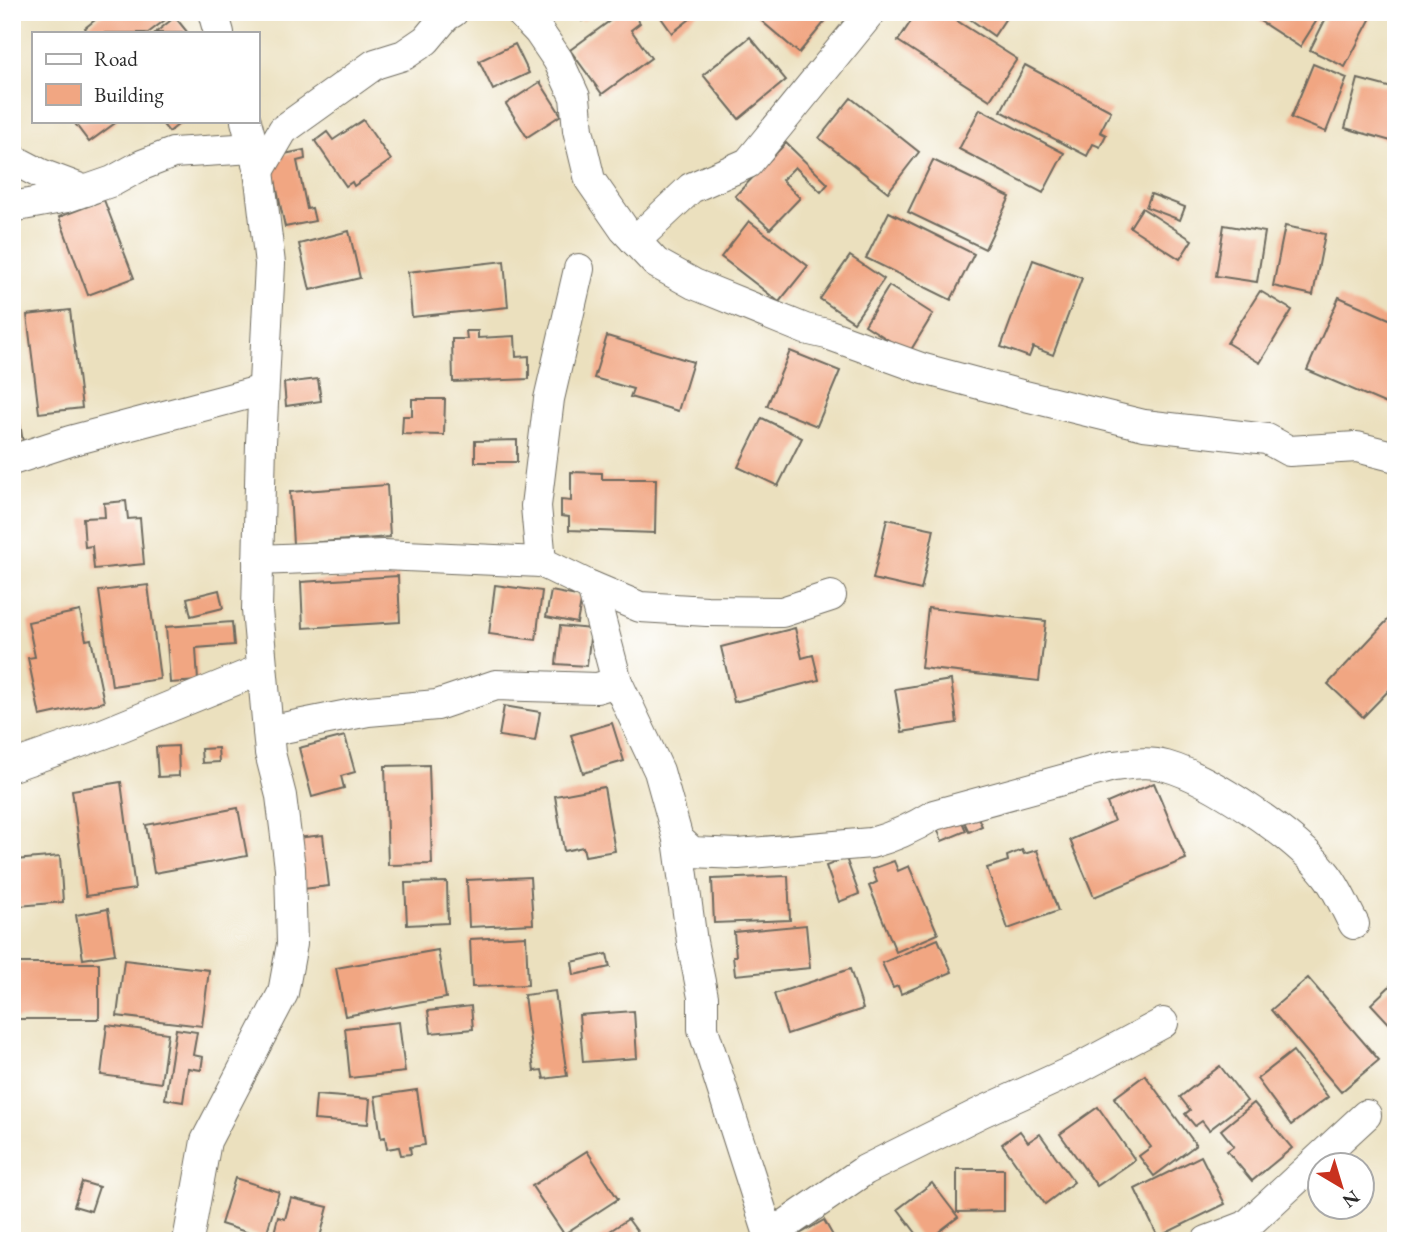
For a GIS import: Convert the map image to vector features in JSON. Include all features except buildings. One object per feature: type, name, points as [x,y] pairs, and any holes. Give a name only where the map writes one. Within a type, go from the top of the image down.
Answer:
[{"type":"street","points":[[213,12],[219,32]]},
{"type":"street","points":[[12,207],[34,205],[86,191],[173,153],[260,138],[375,64],[404,55],[426,40],[446,16],[453,12]]},
{"type":"street","points":[[520,12],[539,32],[558,60],[575,97],[578,130],[590,180],[624,229],[656,263],[694,284],[805,330],[827,334],[924,369],[1144,425],[1267,439],[1289,451],[1357,447],[1396,457]]},
{"type":"street","points":[[635,241],[691,188],[748,163],[872,12]]},
{"type":"street","points":[[188,1241],[206,1141],[284,993],[292,944],[290,868],[281,796],[270,753],[257,610],[263,390],[270,264],[260,138]]},
{"type":"street","points":[[12,159],[41,174],[86,191]]},
{"type":"street","points":[[541,562],[536,506],[549,400],[579,269]]},
{"type":"street","points":[[12,460],[69,441],[263,390]]},
{"type":"street","points":[[258,560],[383,555],[541,562],[640,607],[707,611],[782,611],[831,596]]},
{"type":"street","points":[[592,587],[617,682],[659,771],[678,839],[692,942],[703,997],[703,1029],[770,1238],[864,1170],[1079,1068],[1163,1023]]},
{"type":"street","points":[[12,766],[103,734],[262,669]]},
{"type":"street","points":[[268,731],[368,712],[437,705],[496,685],[597,688],[617,682]]},
{"type":"street","points":[[678,839],[692,852],[738,855],[871,843],[891,838],[934,815],[1113,766],[1143,763],[1165,765],[1196,778],[1242,805],[1302,847],[1327,875],[1354,924]]},
{"type":"street","points":[[1208,1241],[1246,1226],[1366,1115]]}]
